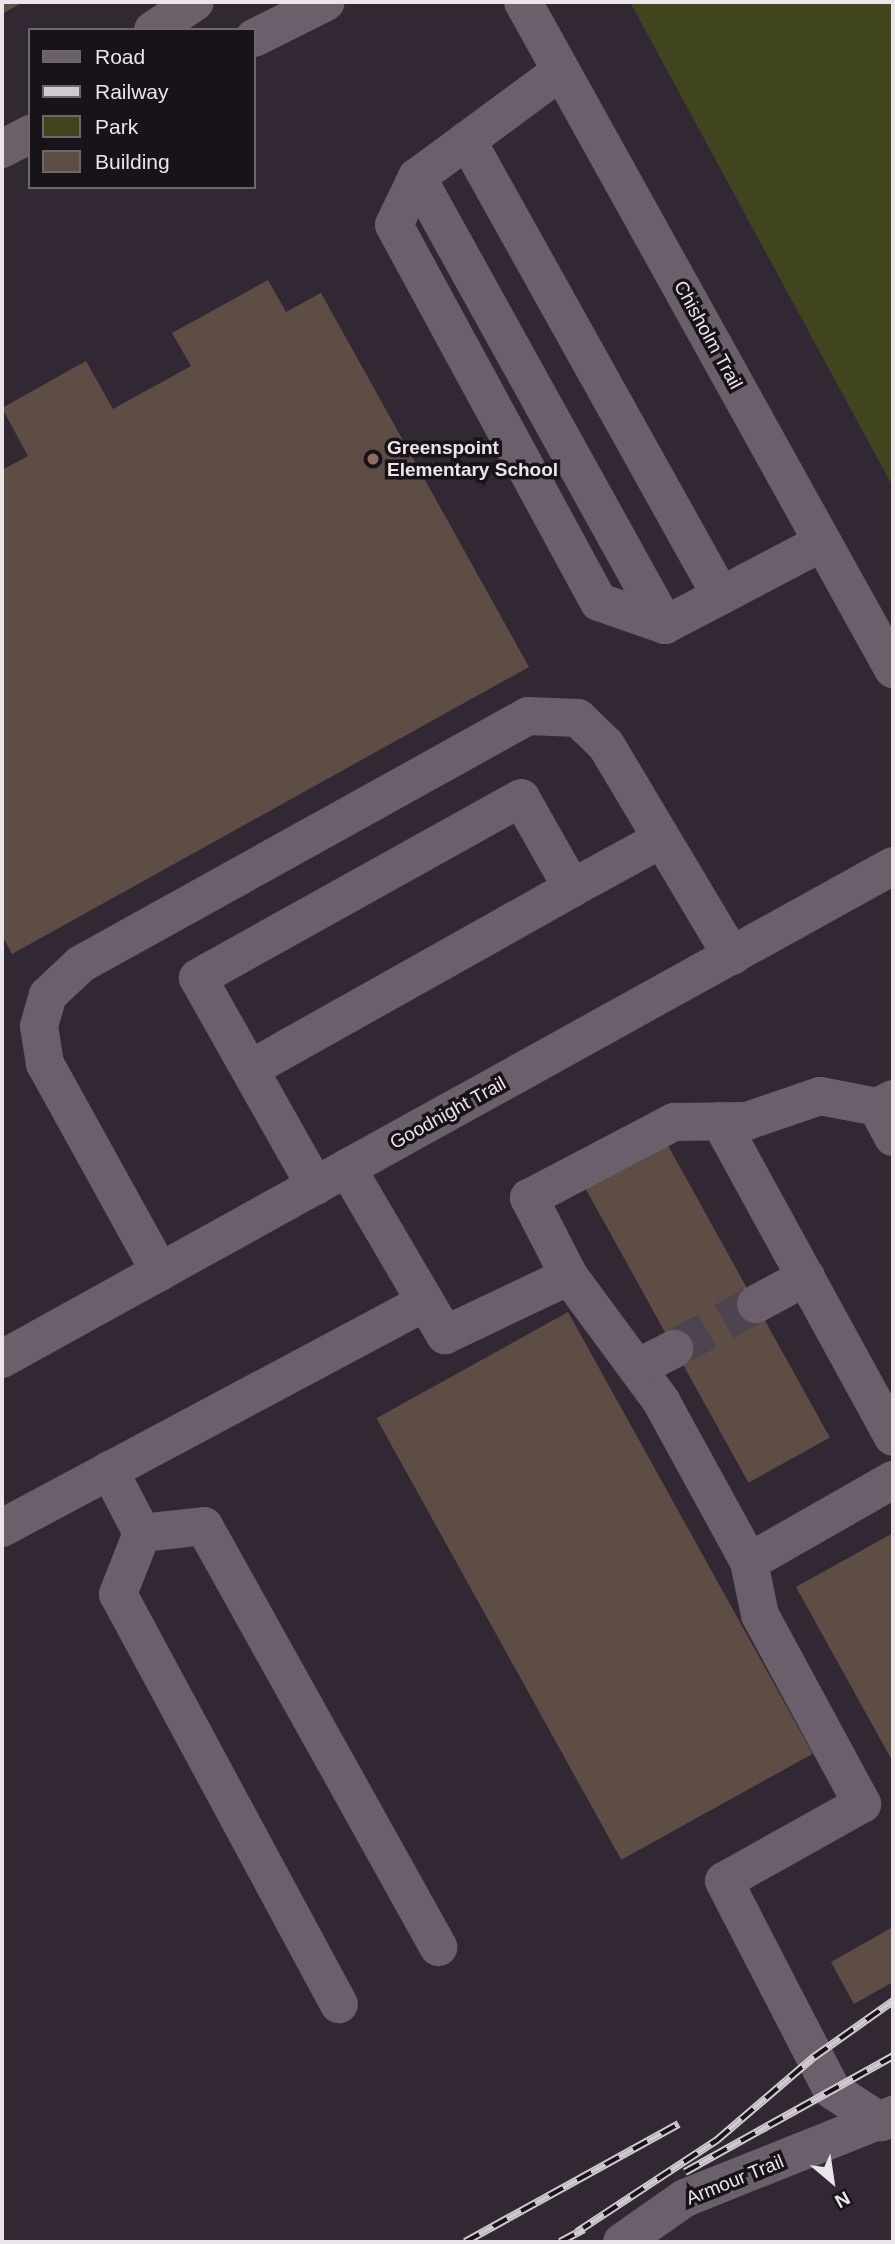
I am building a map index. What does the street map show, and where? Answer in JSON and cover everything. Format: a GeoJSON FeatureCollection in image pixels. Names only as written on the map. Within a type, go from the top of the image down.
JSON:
{"type":"FeatureCollection","features":[{"type":"Feature","properties":{"kind":"street"},"geometry":{"type":"LineString","coordinates":[[156,28],[195,2]]}},
{"type":"Feature","properties":{"kind":"street"},"geometry":{"type":"LineString","coordinates":[[256,37],[326,2]]}},
{"type":"Feature","properties":{"kind":"street","name":"Chisholm Trail"},"geometry":{"type":"LineString","coordinates":[[523,2],[893,669]]}},
{"type":"Feature","properties":{"kind":"street"},"geometry":{"type":"LineString","coordinates":[[561,71],[417,177],[394,225],[599,603],[665,625],[823,542]]}},
{"type":"Feature","properties":{"kind":"street"},"geometry":{"type":"LineString","coordinates":[[2,149],[28,135]]}},
{"type":"Feature","properties":{"kind":"street"},"geometry":{"type":"LineString","coordinates":[[467,140],[721,596]]}},
{"type":"Feature","properties":{"kind":"street"},"geometry":{"type":"LineString","coordinates":[[160,1272],[45,1064],[39,1026],[48,995],[81,964],[528,716],[578,718],[606,745],[732,956]]}},
{"type":"Feature","properties":{"kind":"street"},"geometry":{"type":"LineString","coordinates":[[569,1276],[444,1335],[425,1302],[250,1069],[198,978],[521,798],[572,888]]}},
{"type":"Feature","properties":{"kind":"street"},"geometry":{"type":"LineString","coordinates":[[250,1069],[662,839]]}},
{"type":"Feature","properties":{"kind":"street","name":"Goodnight Trail"},"geometry":{"type":"LineString","coordinates":[[2,1359],[893,866]]}},
{"type":"Feature","properties":{"kind":"street"},"geometry":{"type":"LineString","coordinates":[[887,2119],[832,2090],[724,1881],[862,1804],[760,1615],[749,1562],[661,1401],[569,1276],[530,1198],[674,1122],[747,1121],[820,1096],[888,1115]]}},
{"type":"Feature","properties":{"kind":"street"},"geometry":{"type":"LineString","coordinates":[[720,1121],[893,1437]]}},
{"type":"Feature","properties":{"kind":"street"},"geometry":{"type":"LineString","coordinates":[[756,1304],[806,1277]]}},
{"type":"Feature","properties":{"kind":"street"},"geometry":{"type":"LineString","coordinates":[[2,1528],[425,1302]]}},
{"type":"Feature","properties":{"kind":"street"},"geometry":{"type":"LineString","coordinates":[[637,1368],[674,1349]]}},
{"type":"Feature","properties":{"kind":"street"},"geometry":{"type":"LineString","coordinates":[[109,1470],[142,1533],[118,1594],[340,2004]]}},
{"type":"Feature","properties":{"kind":"street"},"geometry":{"type":"LineString","coordinates":[[749,1562],[893,1480]]}},
{"type":"Feature","properties":{"kind":"street"},"geometry":{"type":"LineString","coordinates":[[142,1533],[204,1526],[438,1947]]}},
{"type":"Feature","properties":{"kind":"street","name":"Armour Trail"},"geometry":{"type":"LineString","coordinates":[[622,2242],[685,2198],[887,2119]]}},
{"type":"Feature","properties":{"kind":"green space"},"geometry":{"type":"Polygon","coordinates":[[[630,2],[893,2],[893,487],[630,2]]]}},
{"type":"Feature","properties":{"kind":"building"},"geometry":{"type":"Polygon","coordinates":[[[2,2],[23,2],[2,14],[2,2]]]}},
{"type":"Feature","properties":{"kind":"building"},"geometry":{"type":"Polygon","coordinates":[[[268,280],[286,312],[321,293],[529,667],[12,954],[2,935],[2,470],[28,456],[2,408],[86,361],[113,409],[191,366],[172,333],[268,280]]]}},
{"type":"Feature","properties":{"kind":"building"},"geometry":{"type":"Polygon","coordinates":[[[666,1142],[830,1438],[749,1483],[585,1187],[666,1142]]]}},
{"type":"Feature","properties":{"kind":"building"},"geometry":{"type":"Polygon","coordinates":[[[568,1312],[813,1754],[621,1860],[376,1418],[568,1312]]]}},
{"type":"Feature","properties":{"kind":"building"},"geometry":{"type":"Polygon","coordinates":[[[893,1533],[893,1762],[796,1587],[893,1533]]]}},
{"type":"Feature","properties":{"kind":"building"},"geometry":{"type":"Polygon","coordinates":[[[893,1927],[893,1982],[854,2004],[831,1962],[893,1927]]]}},
{"type":"Feature","properties":{"kind":"tunnel"},"geometry":{"type":"LineString","coordinates":[[674,1349],[756,1304]]}},
{"type":"Feature","properties":{"kind":"railway"},"geometry":{"type":"LineString","coordinates":[[577,2232],[717,2140],[814,2057],[893,2001]]}},
{"type":"Feature","properties":{"kind":"railway"},"geometry":{"type":"LineString","coordinates":[[685,2172],[893,2056]]}},
{"type":"Feature","properties":{"kind":"railway"},"geometry":{"type":"LineString","coordinates":[[465,2242],[679,2124]]}},
{"type":"Feature","properties":{"kind":"railway"},"geometry":{"type":"LineString","coordinates":[[560,2242],[584,2229]]}},
{"type":"Feature","properties":{"kind":"place","name":"Greenspoint Elementary School"},"geometry":{"type":"Point","coordinates":[373,459]}}]}
